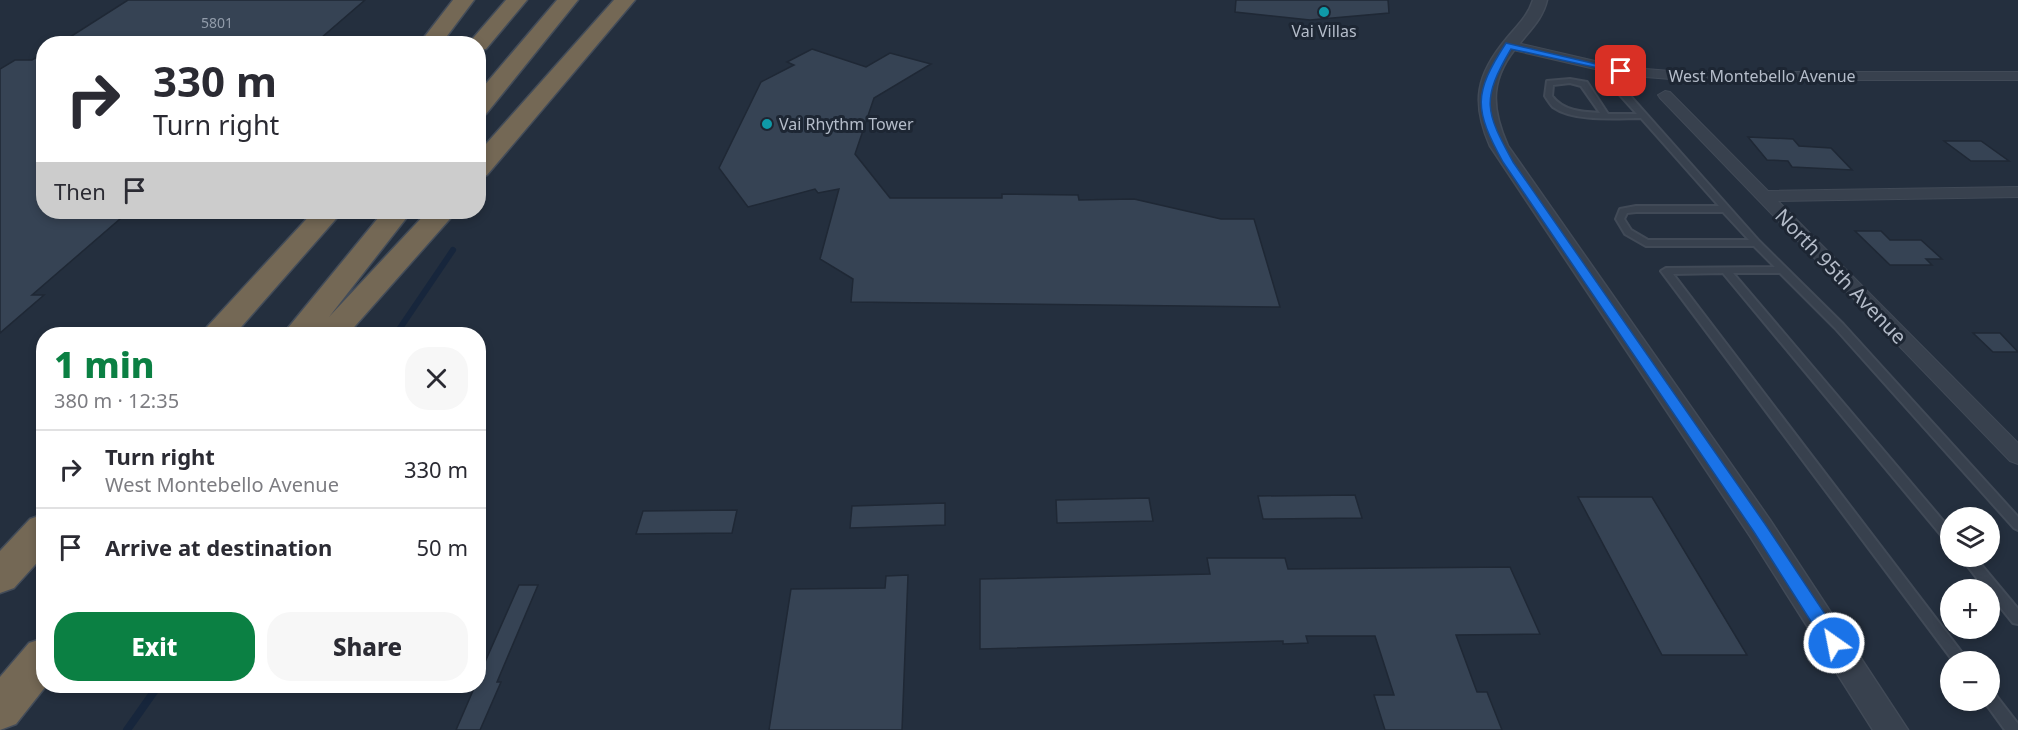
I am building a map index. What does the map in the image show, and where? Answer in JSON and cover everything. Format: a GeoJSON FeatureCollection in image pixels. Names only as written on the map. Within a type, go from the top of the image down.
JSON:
{"type":"FeatureCollection","features":[{"type":"Feature","properties":{"kind":"highway"},"geometry":{"type":"LineString","coordinates":[[435,36],[464,0]]}},
{"type":"Feature","properties":{"kind":"highway"},"geometry":{"type":"LineString","coordinates":[[485,36],[517,0]]}},
{"type":"Feature","properties":{"kind":"highway"},"geometry":{"type":"LineString","coordinates":[[486,100],[568,0]]}},
{"type":"Feature","properties":{"kind":"highway"},"geometry":{"type":"LineString","coordinates":[[486,160],[625,0]]}},
{"type":"Feature","properties":{"kind":"highway"},"geometry":{"type":"LineString","coordinates":[[201,327],[245,280],[293,219]]}},
{"type":"Feature","properties":{"kind":"highway"},"geometry":{"type":"LineString","coordinates":[[224,327],[322,219]]}},
{"type":"Feature","properties":{"kind":"highway"},"geometry":{"type":"LineString","coordinates":[[305,327],[391,219]]}},
{"type":"Feature","properties":{"kind":"highway"},"geometry":{"type":"LineString","coordinates":[[337,327],[436,219]]}},
{"type":"Feature","properties":{"kind":"highway"},"geometry":{"type":"LineString","coordinates":[[5,572],[36,533]]}},
{"type":"Feature","properties":{"kind":"highway"},"geometry":{"type":"LineString","coordinates":[[5,572],[36,538]]}},
{"type":"Feature","properties":{"kind":"highway"},"geometry":{"type":"LineString","coordinates":[[0,710],[36,666]]}},
{"type":"Feature","properties":{"kind":"street"},"geometry":{"type":"LineString","coordinates":[[1540,0],[1537,13],[1509,45],[1490,76],[1486,90],[1486,117],[1498,146],[1760,528],[1891,730]]}},
{"type":"Feature","properties":{"kind":"street","name":"West Montebello Avenue"},"geometry":{"type":"LineString","coordinates":[[1509,45],[1604,68],[1644,74],[1710,78],[2018,76]]}},
{"type":"Feature","properties":{"kind":"street","name":"North 95th Avenue"},"geometry":{"type":"LineString","coordinates":[[1665,95],[2018,456]]}},
{"type":"Feature","properties":{"kind":"street"},"geometry":{"type":"LineString","coordinates":[[1764,196],[2018,192]]}},
{"type":"Feature","properties":{"kind":"lane"},"geometry":{"type":"LineString","coordinates":[[1604,68],[1643,116],[1756,243],[1839,326],[2018,525]]}},
{"type":"Feature","properties":{"kind":"lane"},"geometry":{"type":"LineString","coordinates":[[1605,115],[1584,84],[1569,81],[1550,83],[1548,88],[1553,105],[1560,111],[1605,115],[1643,116]]}},
{"type":"Feature","properties":{"kind":"lane"},"geometry":{"type":"LineString","coordinates":[[1726,209],[1636,209],[1623,211],[1620,219],[1628,232],[1646,243],[1756,243]]}},
{"type":"Feature","properties":{"kind":"lane"},"geometry":{"type":"LineString","coordinates":[[1725,270],[1940,526]]}},
{"type":"Feature","properties":{"kind":"lane"},"geometry":{"type":"LineString","coordinates":[[1782,270],[1666,271],[1954,651]]}},
{"type":"Feature","properties":{"kind":"lane"},"geometry":{"type":"LineString","coordinates":[[1975,567],[2018,619]]}},
{"type":"Feature","properties":{"kind":"lane"},"geometry":{"type":"LineString","coordinates":[[2000,711],[2014,730]]}},
{"type":"Feature","properties":{"kind":"building"},"geometry":{"type":"Polygon","coordinates":[[[128,0],[365,0],[323,36],[72,36],[128,0]]]}},
{"type":"Feature","properties":{"kind":"building","name":"Vai Villas"},"geometry":{"type":"Polygon","coordinates":[[[1236,0],[1388,0],[1389,13],[1310,20],[1235,12],[1236,0]]]}},
{"type":"Feature","properties":{"kind":"building"},"geometry":{"type":"Polygon","coordinates":[[[812,49],[866,67],[890,53],[931,64],[874,98],[855,154],[890,198],[1002,198],[1002,194],[1078,195],[1079,200],[1134,199],[1221,219],[1254,219],[1280,307],[851,302],[853,279],[820,259],[839,189],[818,193],[815,189],[748,207],[719,168],[761,82],[794,65],[787,62],[812,49]]]}},
{"type":"Feature","properties":{"kind":"building"},"geometry":{"type":"Polygon","coordinates":[[[36,58],[36,219],[120,219],[32,295],[44,295],[0,333],[0,69],[15,60],[32,60],[36,58]]]}},
{"type":"Feature","properties":{"kind":"building"},"geometry":{"type":"Polygon","coordinates":[[[1748,137],[1793,139],[1799,146],[1831,148],[1852,170],[1792,167],[1788,161],[1767,160],[1748,137]]]}},
{"type":"Feature","properties":{"kind":"building"},"geometry":{"type":"Polygon","coordinates":[[[1944,141],[1981,141],[2009,161],[1971,161],[1944,141]]]}},
{"type":"Feature","properties":{"kind":"building"},"geometry":{"type":"Polygon","coordinates":[[[1855,231],[1881,231],[1890,240],[1921,240],[1942,259],[1926,259],[1932,265],[1890,265],[1855,231]]]}},
{"type":"Feature","properties":{"kind":"building"},"geometry":{"type":"Polygon","coordinates":[[[1973,333],[2000,333],[2018,352],[1993,352],[1973,333]]]}},
{"type":"Feature","properties":{"kind":"building"},"geometry":{"type":"Polygon","coordinates":[[[1355,495],[1362,518],[1263,519],[1258,496],[1355,495]]]}},
{"type":"Feature","properties":{"kind":"building"},"geometry":{"type":"Polygon","coordinates":[[[1578,497],[1652,497],[1747,655],[1662,655],[1578,497]]]}},
{"type":"Feature","properties":{"kind":"building"},"geometry":{"type":"Polygon","coordinates":[[[1149,498],[1153,521],[1057,523],[1056,500],[1149,498]]]}},
{"type":"Feature","properties":{"kind":"building"},"geometry":{"type":"Polygon","coordinates":[[[945,503],[945,525],[850,528],[852,506],[945,503]]]}},
{"type":"Feature","properties":{"kind":"building"},"geometry":{"type":"Polygon","coordinates":[[[737,510],[732,533],[636,534],[643,511],[737,510]]]}},
{"type":"Feature","properties":{"kind":"building"},"geometry":{"type":"Polygon","coordinates":[[[1207,558],[1285,558],[1288,569],[1510,567],[1540,634],[1456,635],[1477,692],[1487,692],[1502,730],[1385,730],[1374,695],[1394,695],[1375,636],[1306,636],[1308,643],[1283,644],[1283,641],[980,649],[980,579],[1210,574],[1207,558]]]}},
{"type":"Feature","properties":{"kind":"building"},"geometry":{"type":"Polygon","coordinates":[[[908,575],[902,730],[769,730],[791,589],[885,588],[886,576],[908,575]]]}},
{"type":"Feature","properties":{"kind":"building"},"geometry":{"type":"Polygon","coordinates":[[[519,585],[538,585],[497,682],[501,682],[480,730],[456,730],[472,693],[486,693],[486,660],[519,585]]]}},
{"type":"Feature","properties":{"kind":"waterway"},"geometry":{"type":"LineString","coordinates":[[401,327],[453,250]]}},
{"type":"Feature","properties":{"kind":"waterway"},"geometry":{"type":"LineString","coordinates":[[127,730],[153,693]]}},
{"type":"Feature","properties":{"kind":"place","name":"Vai Villas"},"geometry":{"type":"Point","coordinates":[1324,12]}},
{"type":"Feature","properties":{"kind":"place","name":"Vai Rhythm Tower"},"geometry":{"type":"Point","coordinates":[767,124]}},
{"type":"Feature","properties":{"kind":"route"},"geometry":{"type":"LineString","coordinates":[[1621,71],[1509,45],[1490,76],[1486,90],[1486,117],[1498,146],[1508,162],[1760,528],[1834,643]]}}]}
